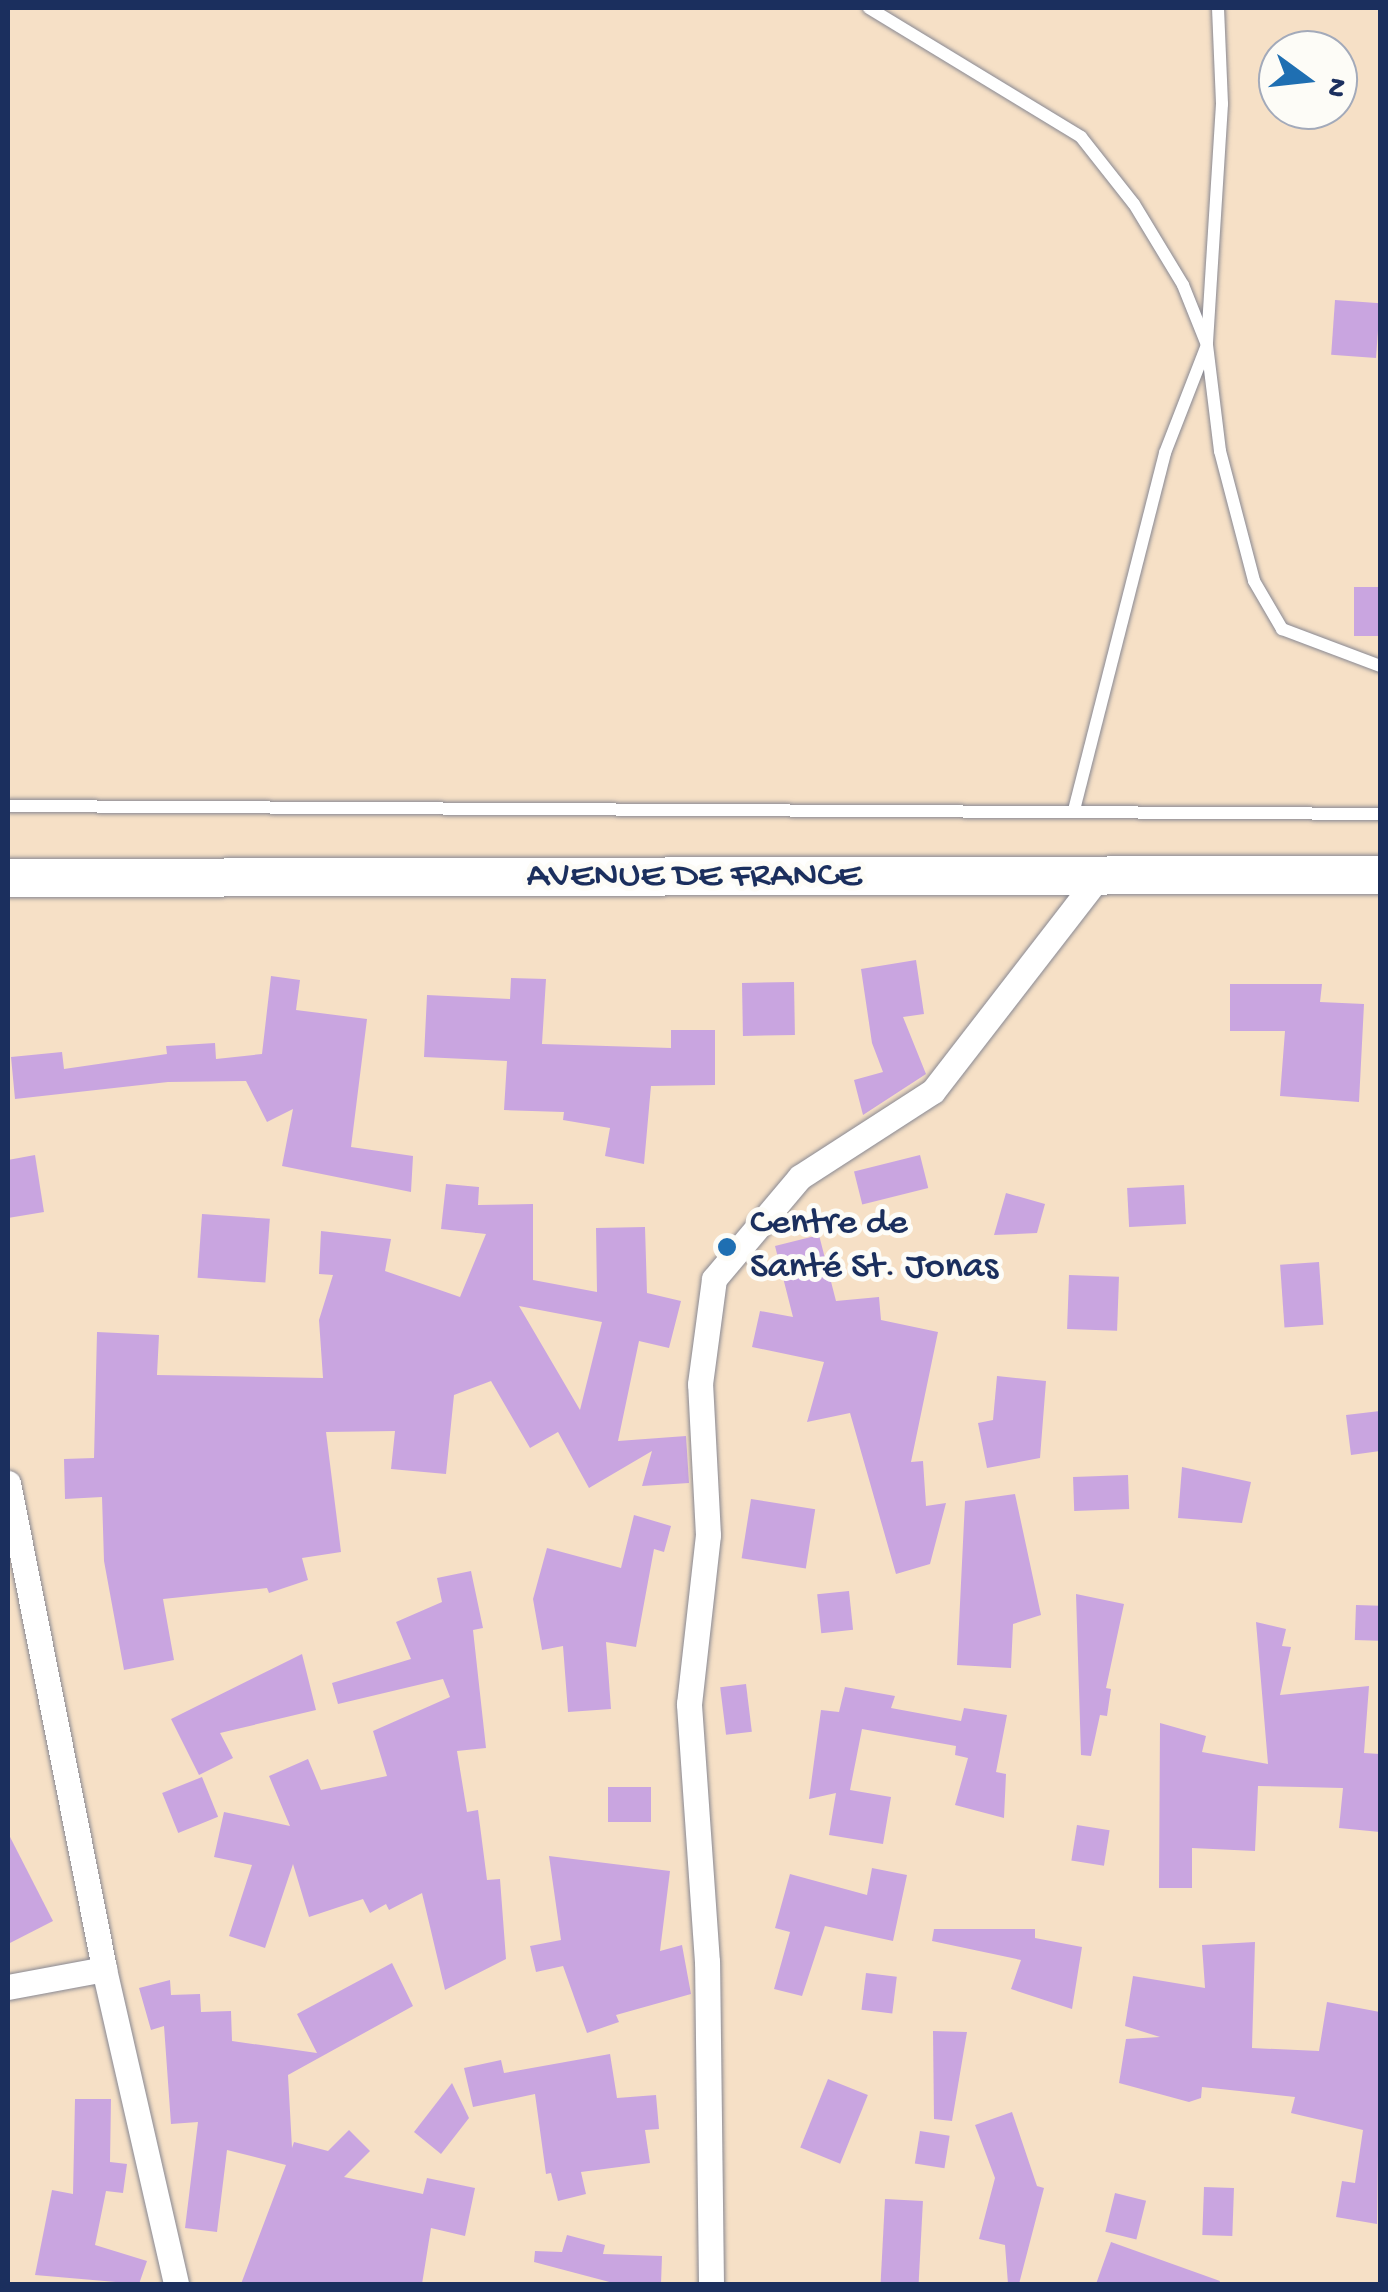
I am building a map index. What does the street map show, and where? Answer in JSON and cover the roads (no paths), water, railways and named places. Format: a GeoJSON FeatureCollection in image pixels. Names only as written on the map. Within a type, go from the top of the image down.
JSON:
{"type":"FeatureCollection","features":[{"type":"Feature","properties":{"kind":"main road","name":"AVENUE DE FRANCE"},"geometry":{"type":"LineString","coordinates":[[8,878],[1380,875]]}},
{"type":"Feature","properties":{"kind":"street"},"geometry":{"type":"LineString","coordinates":[[711,2284],[707,1962],[689,1704],[708,1535],[700,1384],[714,1278],[800,1177],[932,1091],[1101,874]]}},
{"type":"Feature","properties":{"kind":"street"},"geometry":{"type":"LineString","coordinates":[[8,1483],[104,1969],[176,2284]]}},
{"type":"Feature","properties":{"kind":"street"},"geometry":{"type":"LineString","coordinates":[[8,1987],[104,1969]]}},
{"type":"Feature","properties":{"kind":"lane"},"geometry":{"type":"LineString","coordinates":[[869,8],[1080,137],[1144,220],[1182,284],[1207,346],[1165,452],[1074,811]]}},
{"type":"Feature","properties":{"kind":"lane"},"geometry":{"type":"LineString","coordinates":[[1218,8],[1222,104],[1207,346],[1220,451],[1254,581],[1282,629],[1380,666]]}},
{"type":"Feature","properties":{"kind":"lane"},"geometry":{"type":"LineString","coordinates":[[8,806],[1380,814]]}},
{"type":"Feature","properties":{"kind":"place","name":"Centre de Santé St. Jonas"},"geometry":{"type":"Point","coordinates":[727,1247]}}]}
